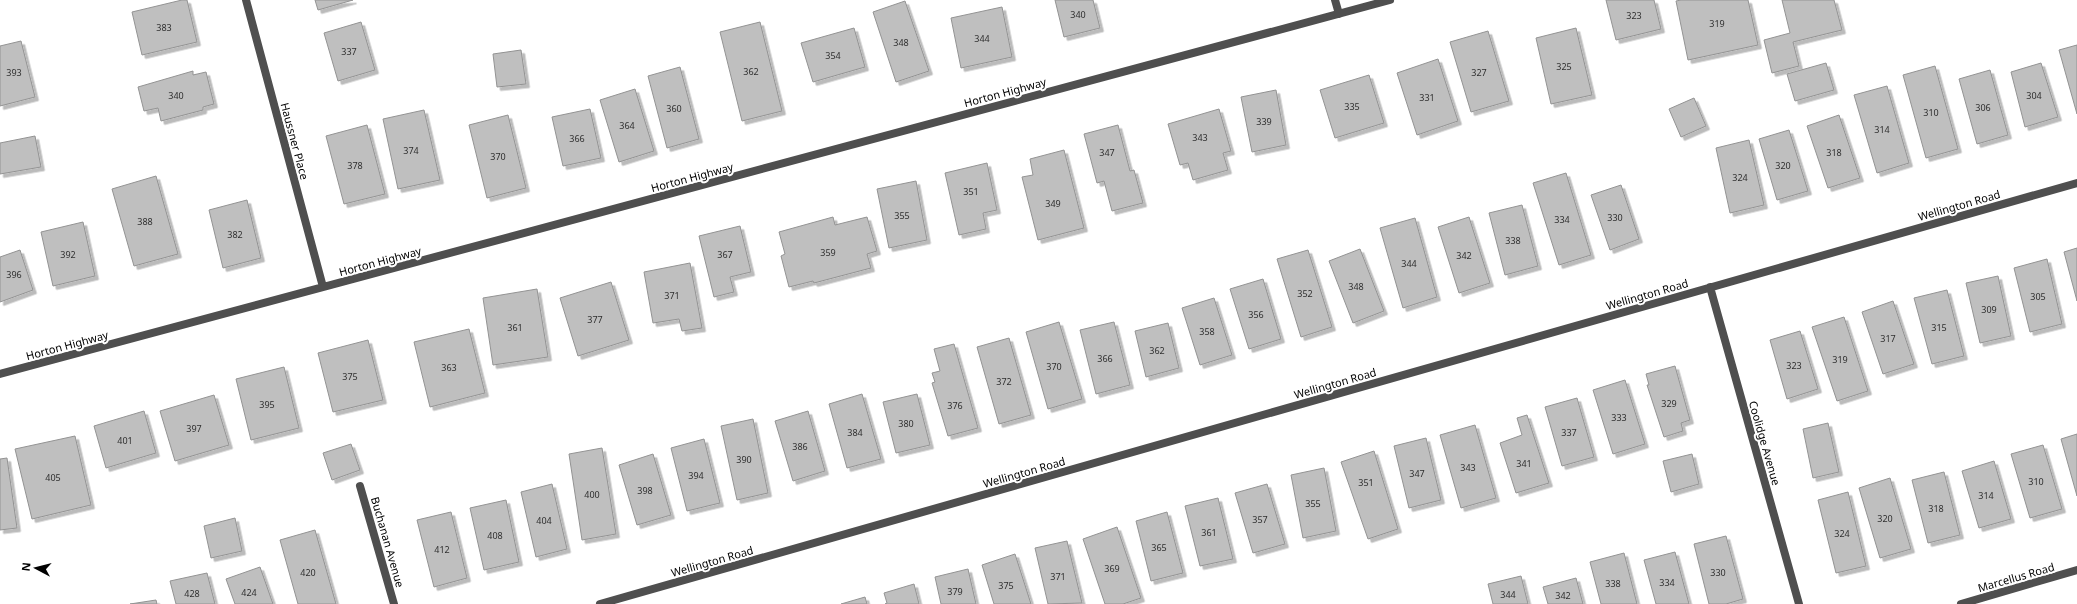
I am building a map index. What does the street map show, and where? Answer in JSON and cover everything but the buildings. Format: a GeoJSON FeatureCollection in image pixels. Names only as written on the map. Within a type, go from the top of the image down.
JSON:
{"type":"FeatureCollection","features":[{"type":"Feature","properties":{"kind":"street","name":"Haussner Place"},"geometry":{"type":"LineString","coordinates":[[246,0],[323,287]]}},
{"type":"Feature","properties":{"kind":"street"},"geometry":{"type":"LineString","coordinates":[[1335,0],[1339,14]]}},
{"type":"Feature","properties":{"kind":"street","name":"Horton Highway"},"geometry":{"type":"LineString","coordinates":[[0,374],[1390,0]]}},
{"type":"Feature","properties":{"kind":"street","name":"Wellington Road"},"geometry":{"type":"LineString","coordinates":[[600,604],[2077,183]]}},
{"type":"Feature","properties":{"kind":"street","name":"Coolidge Avenue"},"geometry":{"type":"LineString","coordinates":[[1710,287],[1799,604]]}},
{"type":"Feature","properties":{"kind":"street","name":"Buchanan Avenue"},"geometry":{"type":"LineString","coordinates":[[360,486],[394,604]]}},
{"type":"Feature","properties":{"kind":"street","name":"Marcellus Road"},"geometry":{"type":"LineString","coordinates":[[1961,604],[2077,570]]}}]}
